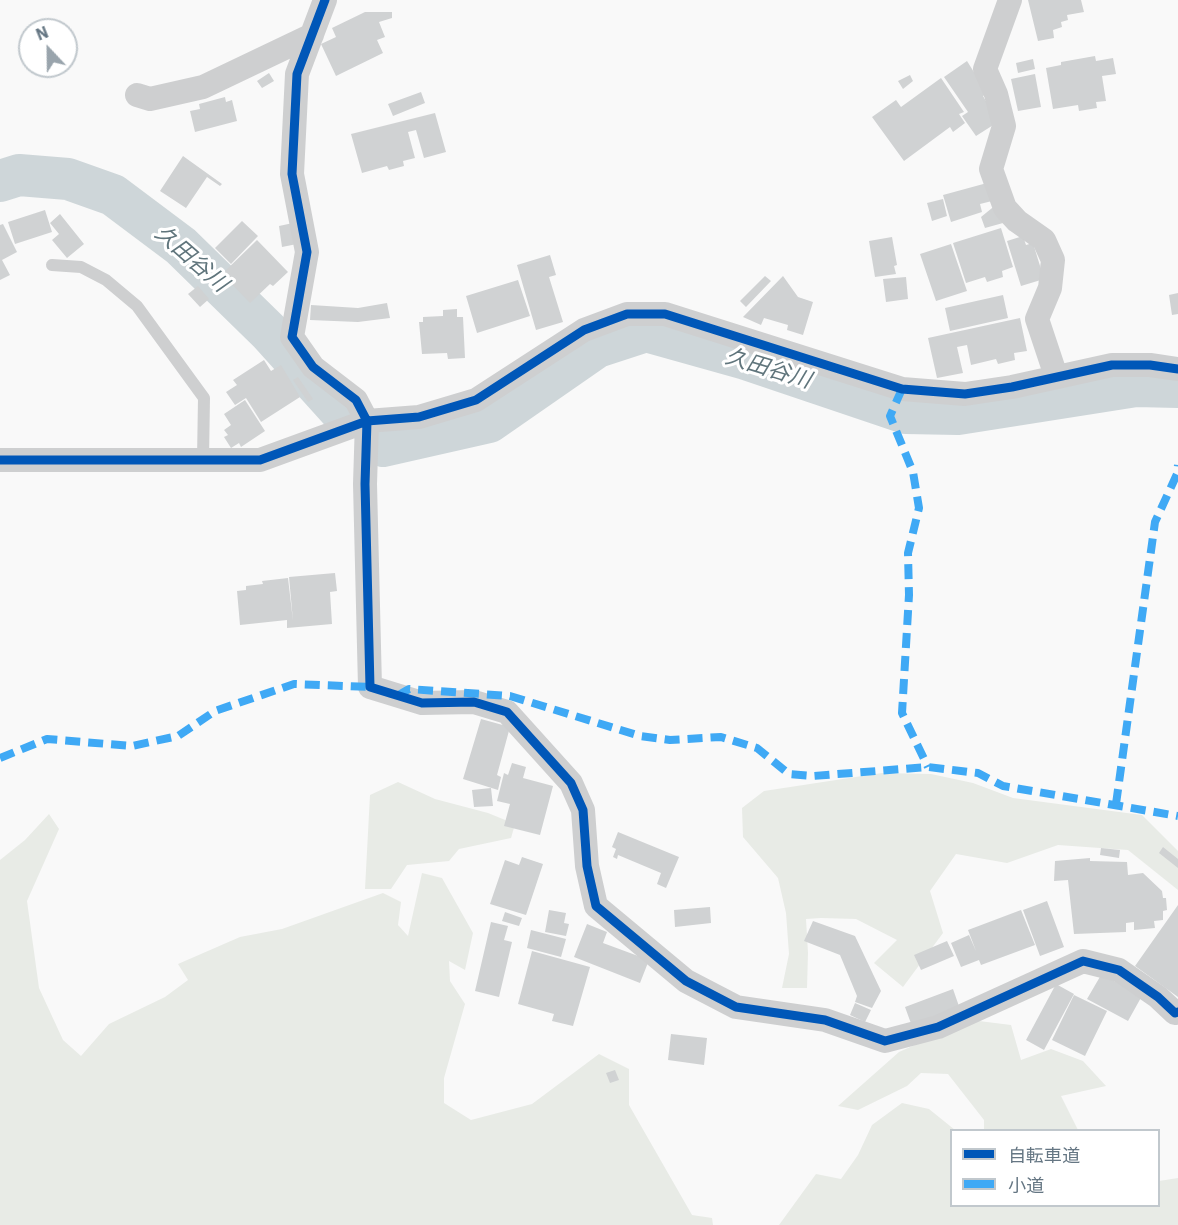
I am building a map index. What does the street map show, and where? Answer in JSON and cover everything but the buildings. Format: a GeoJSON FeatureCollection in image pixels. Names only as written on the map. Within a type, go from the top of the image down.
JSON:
{"type":"FeatureCollection","features":[{"type":"Feature","properties":{"kind":"street"},"geometry":{"type":"LineString","coordinates":[[325,0],[297,74],[292,174],[307,252],[292,337],[313,367],[356,400],[367,421],[365,484],[370,687],[422,703],[474,702],[507,712],[572,783],[584,810],[587,866],[596,906],[686,981],[736,1007],[825,1020],[885,1041],[938,1027],[1083,961],[1119,970],[1158,997],[1175,1013],[1178,1012]]}},
{"type":"Feature","properties":{"kind":"street"},"geometry":{"type":"LineString","coordinates":[[1010,0],[985,69],[996,94],[1004,126],[991,169],[1005,208],[1044,240],[1053,260],[1050,288],[1037,319],[1056,376]]}},
{"type":"Feature","properties":{"kind":"street"},"geometry":{"type":"LineString","coordinates":[[136,94],[150,99],[203,87],[312,35]]}},
{"type":"Feature","properties":{"kind":"street"},"geometry":{"type":"LineString","coordinates":[[0,460],[260,460],[367,421],[419,417],[476,400],[584,330],[627,314],[665,314],[902,389],[965,394],[1012,387],[1112,365],[1150,365],[1178,369]]}},
{"type":"Feature","properties":{"kind":"lane"},"geometry":{"type":"LineString","coordinates":[[52,265],[81,267],[106,280],[137,306],[204,398],[203,459]]}},
{"type":"Feature","properties":{"kind":"shaded area"},"geometry":{"type":"Polygon","coordinates":[[[882,773],[931,774],[973,783],[1013,798],[1142,815],[1178,851],[1178,890],[1128,850],[1058,845],[1007,863],[956,854],[930,891],[943,933],[903,987],[874,963],[897,940],[856,919],[821,918],[806,919],[807,988],[782,988],[789,954],[786,913],[778,878],[743,837],[742,808],[764,791],[882,773]]]}},
{"type":"Feature","properties":{"kind":"shaded area"},"geometry":{"type":"Polygon","coordinates":[[[398,782],[435,799],[488,813],[515,824],[511,838],[459,849],[449,861],[407,865],[391,889],[365,889],[370,795],[398,782]]]}},
{"type":"Feature","properties":{"kind":"shaded area"},"geometry":{"type":"Polygon","coordinates":[[[49,814],[59,829],[27,901],[39,988],[63,1040],[81,1056],[109,1024],[165,997],[188,980],[178,964],[240,937],[282,929],[383,893],[401,902],[398,925],[408,936],[422,873],[442,878],[473,933],[465,970],[449,961],[450,981],[465,1004],[444,1078],[444,1103],[471,1120],[532,1104],[599,1054],[629,1069],[629,1105],[692,1215],[712,1218],[713,1225],[0,1225],[0,860],[25,840],[49,814]]]}},
{"type":"Feature","properties":{"kind":"shaded area"},"geometry":{"type":"Polygon","coordinates":[[[971,1020],[1011,1025],[1021,1060],[1051,1049],[1083,1061],[1106,1086],[1061,1096],[1078,1129],[984,1129],[984,1120],[948,1074],[921,1073],[907,1086],[858,1110],[838,1106],[899,1052],[971,1020]]]}},
{"type":"Feature","properties":{"kind":"shaded area"},"geometry":{"type":"Polygon","coordinates":[[[902,1103],[929,1109],[954,1129],[950,1129],[950,1207],[1160,1207],[1160,1181],[1178,1178],[1178,1225],[779,1225],[816,1174],[841,1179],[858,1155],[872,1125],[902,1103]]]}},
{"type":"Feature","properties":{"kind":"waterway","name":"久田谷川"},"geometry":{"type":"LineString","coordinates":[[0,181],[19,175],[68,179],[113,195],[181,246],[269,332],[343,414]]}},
{"type":"Feature","properties":{"kind":"waterway","name":"久田谷川"},"geometry":{"type":"LineString","coordinates":[[383,446],[489,422],[597,347],[646,331],[746,359],[906,413],[958,414],[1136,386],[1178,387]]}},
{"type":"Feature","properties":{"kind":"marked path"},"geometry":{"type":"LineString","coordinates":[[902,389],[890,416],[913,472],[919,508],[908,553],[909,595],[902,713],[928,767]]}},
{"type":"Feature","properties":{"kind":"marked path"},"geometry":{"type":"LineString","coordinates":[[1116,804],[1155,522],[1177,474],[1178,465]]}},
{"type":"Feature","properties":{"kind":"marked path"},"geometry":{"type":"LineString","coordinates":[[0,758],[47,739],[132,746],[178,736],[215,711],[294,684],[370,687]]}},
{"type":"Feature","properties":{"kind":"marked path"},"geometry":{"type":"LineString","coordinates":[[397,696],[409,689],[510,696],[640,736],[670,740],[721,737],[757,748],[789,774],[813,776],[928,767],[978,773],[1003,786],[1178,816]]}},
{"type":"Feature","properties":{"kind":"cycle path"},"geometry":{"type":"LineString","coordinates":[[325,0],[297,74],[292,174],[307,252],[292,337],[313,367],[356,400],[367,421],[365,484],[370,687],[422,703],[474,702],[507,712],[571,783],[583,810],[587,866],[596,906],[686,981],[736,1007],[825,1020],[885,1041],[938,1027],[1083,961],[1119,970],[1158,997],[1175,1013],[1178,1012]]}},
{"type":"Feature","properties":{"kind":"cycle path"},"geometry":{"type":"LineString","coordinates":[[0,460],[260,460],[367,421],[419,417],[476,400],[584,330],[627,314],[665,314],[902,389],[965,394],[1012,387],[1112,365],[1150,365],[1178,369]]}}]}
